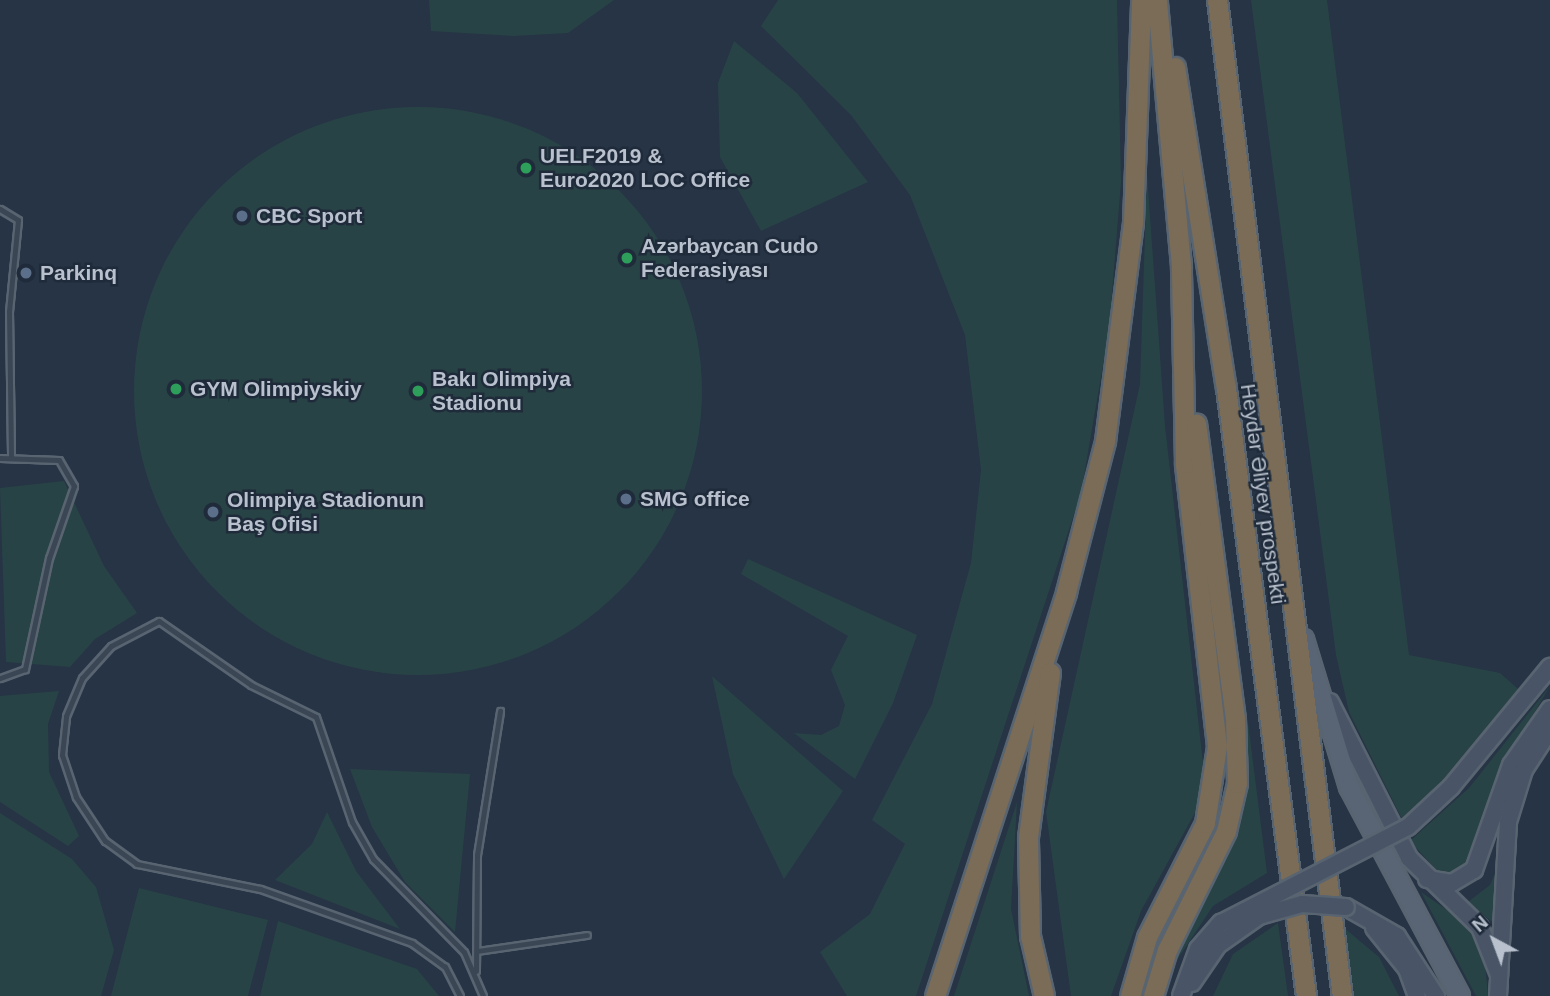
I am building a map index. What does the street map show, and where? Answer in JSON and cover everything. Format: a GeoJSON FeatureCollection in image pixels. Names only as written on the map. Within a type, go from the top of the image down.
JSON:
{"type":"FeatureCollection","features":[{"type":"Feature","properties":{"kind":"highway"},"geometry":{"type":"LineString","coordinates":[[935,996],[1066,592],[1105,441],[1125,311],[1141,0]]}},
{"type":"Feature","properties":{"kind":"highway"},"geometry":{"type":"LineString","coordinates":[[1153,996],[1167,950],[1226,831],[1237,754],[1181,266],[1157,0]]}},
{"type":"Feature","properties":{"kind":"highway","name":"Heydər Əliyev prospekti"},"geometry":{"type":"LineString","coordinates":[[1164,0],[1227,401],[1306,996]]}},
{"type":"Feature","properties":{"kind":"highway","name":"Heydər Əliyev prospekti"},"geometry":{"type":"LineString","coordinates":[[1217,0],[1342,996]]}},
{"type":"Feature","properties":{"kind":"highway"},"geometry":{"type":"LineString","coordinates":[[1130,996],[1147,937],[1205,823],[1216,771],[1185,463],[1181,266]]}},
{"type":"Feature","properties":{"kind":"highway"},"geometry":{"type":"LineString","coordinates":[[1044,996],[1030,936],[1028,837],[1066,592]]}},
{"type":"Feature","properties":{"kind":"main road"},"geometry":{"type":"LineString","coordinates":[[1289,576],[1344,735],[1424,877],[1480,927],[1499,975]]}},
{"type":"Feature","properties":{"kind":"main road"},"geometry":{"type":"LineString","coordinates":[[1289,576],[1349,787],[1460,996]]}},
{"type":"Feature","properties":{"kind":"main road"},"geometry":{"type":"LineString","coordinates":[[1181,996],[1194,956],[1221,923],[1408,827],[1451,787],[1550,667]]}},
{"type":"Feature","properties":{"kind":"main road"},"geometry":{"type":"LineString","coordinates":[[1424,877],[1452,883],[1474,870],[1511,765],[1550,709]]}},
{"type":"Feature","properties":{"kind":"main road"},"geometry":{"type":"LineString","coordinates":[[1498,996],[1512,805],[1550,730]]}},
{"type":"Feature","properties":{"kind":"main road"},"geometry":{"type":"LineString","coordinates":[[1188,996],[1218,944],[1259,916],[1302,904],[1346,907],[1397,936],[1436,996]]}},
{"type":"Feature","properties":{"kind":"main road"},"geometry":{"type":"LineString","coordinates":[[1346,907],[1392,948],[1417,996]]}},
{"type":"Feature","properties":{"kind":"lane"},"geometry":{"type":"LineString","coordinates":[[0,209],[18,220],[9,311],[12,456]]}},
{"type":"Feature","properties":{"kind":"lane"},"geometry":{"type":"LineString","coordinates":[[0,458],[12,456],[59,460],[74,486],[49,558],[25,668],[0,678]]}},
{"type":"Feature","properties":{"kind":"lane"},"geometry":{"type":"LineString","coordinates":[[460,996],[445,967],[412,943],[260,888],[163,873],[105,841],[76,797],[62,755],[66,716],[82,678],[111,646],[159,621],[251,685],[316,717],[352,822],[373,859],[476,971]]}},
{"type":"Feature","properties":{"kind":"lane"},"geometry":{"type":"LineString","coordinates":[[483,996],[476,971],[477,855],[500,711]]}},
{"type":"Feature","properties":{"kind":"lane"},"geometry":{"type":"LineString","coordinates":[[477,951],[587,935]]}},
{"type":"Feature","properties":{"kind":"green space"},"geometry":{"type":"Polygon","coordinates":[[[429,0],[614,0],[568,33],[513,36],[431,31],[429,0]]]}},
{"type":"Feature","properties":{"kind":"green space"},"geometry":{"type":"Polygon","coordinates":[[[778,0],[1117,0],[1121,182],[1109,330],[1081,493],[916,996],[847,996],[820,952],[870,914],[905,844],[872,820],[932,704],[971,563],[981,470],[965,335],[910,195],[851,115],[761,26],[778,0]]]}},
{"type":"Feature","properties":{"kind":"green space"},"geometry":{"type":"Polygon","coordinates":[[[1251,0],[1327,0],[1409,655],[1500,673],[1518,689],[1436,790],[1402,819],[1349,712],[1336,655],[1251,0]]]}},
{"type":"Feature","properties":{"kind":"green space"},"geometry":{"type":"Polygon","coordinates":[[[734,41],[797,93],[868,182],[761,231],[720,157],[718,83],[734,41]]]}},
{"type":"Feature","properties":{"kind":"green space","name":"Bakı Olimpiya Stadionu"},"geometry":{"type":"Polygon","coordinates":[[[418,107],[473,112],[527,129],[576,155],[619,190],[654,233],[680,282],[697,336],[702,391],[697,446],[680,500],[654,549],[619,592],[576,627],[527,653],[473,670],[418,675],[363,670],[309,653],[260,627],[217,592],[182,549],[156,500],[139,446],[134,391],[139,336],[156,282],[182,233],[217,190],[260,155],[309,129],[363,112],[418,107]]]}},
{"type":"Feature","properties":{"kind":"green space"},"geometry":{"type":"Polygon","coordinates":[[[1147,174],[1165,426],[1203,763],[1197,809],[1141,911],[1111,996],[1071,996],[1046,812],[1140,384],[1147,174]]]}},
{"type":"Feature","properties":{"kind":"green space"},"geometry":{"type":"Polygon","coordinates":[[[64,481],[104,566],[137,613],[95,639],[70,667],[6,662],[0,488],[64,481]]]}},
{"type":"Feature","properties":{"kind":"green space"},"geometry":{"type":"Polygon","coordinates":[[[748,559],[917,635],[893,703],[855,779],[794,733],[821,735],[839,726],[845,705],[831,670],[848,636],[741,574],[748,559]]]}},
{"type":"Feature","properties":{"kind":"green space"},"geometry":{"type":"Polygon","coordinates":[[[712,676],[843,791],[784,879],[733,774],[712,676]]]}},
{"type":"Feature","properties":{"kind":"green space"},"geometry":{"type":"Polygon","coordinates":[[[1550,686],[1500,771],[1467,870],[1443,877],[1410,841],[1469,788],[1550,686]]]}},
{"type":"Feature","properties":{"kind":"green space"},"geometry":{"type":"Polygon","coordinates":[[[59,691],[48,724],[49,772],[79,836],[68,846],[0,802],[0,696],[59,691]]]}},
{"type":"Feature","properties":{"kind":"green space"},"geometry":{"type":"Polygon","coordinates":[[[1245,699],[1267,873],[1213,906],[1171,969],[1246,797],[1245,699]]]}},
{"type":"Feature","properties":{"kind":"green space"},"geometry":{"type":"Polygon","coordinates":[[[350,769],[470,774],[455,932],[405,882],[372,827],[350,769]]]}},
{"type":"Feature","properties":{"kind":"green space"},"geometry":{"type":"Polygon","coordinates":[[[1017,802],[1011,909],[1029,996],[954,996],[1017,802]]]}},
{"type":"Feature","properties":{"kind":"green space"},"geometry":{"type":"Polygon","coordinates":[[[327,812],[356,871],[400,929],[275,880],[312,844],[327,812]]]}},
{"type":"Feature","properties":{"kind":"green space"},"geometry":{"type":"Polygon","coordinates":[[[0,813],[72,859],[96,887],[114,950],[101,996],[0,996],[0,813]]]}},
{"type":"Feature","properties":{"kind":"green space"},"geometry":{"type":"Polygon","coordinates":[[[1496,871],[1491,921],[1468,902],[1490,885],[1496,871]]]}},
{"type":"Feature","properties":{"kind":"green space"},"geometry":{"type":"Polygon","coordinates":[[[139,888],[268,920],[248,996],[111,996],[139,888]]]}},
{"type":"Feature","properties":{"kind":"green space"},"geometry":{"type":"Polygon","coordinates":[[[1421,892],[1473,928],[1484,952],[1488,996],[1476,996],[1421,892]]]}},
{"type":"Feature","properties":{"kind":"green space"},"geometry":{"type":"Polygon","coordinates":[[[278,921],[417,969],[439,996],[260,996],[278,921]]]}},
{"type":"Feature","properties":{"kind":"green space"},"geometry":{"type":"Polygon","coordinates":[[[1278,923],[1288,996],[1213,996],[1233,954],[1278,923]]]}},
{"type":"Feature","properties":{"kind":"green space"},"geometry":{"type":"Polygon","coordinates":[[[1343,927],[1379,957],[1399,996],[1354,996],[1343,927]]]}},
{"type":"Feature","properties":{"kind":"place","name":"UELF2019 & Euro2020 LOC Office"},"geometry":{"type":"Point","coordinates":[526,168]}},
{"type":"Feature","properties":{"kind":"place","name":"CBC Sport"},"geometry":{"type":"Point","coordinates":[242,216]}},
{"type":"Feature","properties":{"kind":"place","name":"Azərbaycan Cudo Federasiyası"},"geometry":{"type":"Point","coordinates":[627,258]}},
{"type":"Feature","properties":{"kind":"place","name":"Parkinq"},"geometry":{"type":"Point","coordinates":[26,273]}},
{"type":"Feature","properties":{"kind":"place","name":"GYM Olimpiyskiy"},"geometry":{"type":"Point","coordinates":[176,389]}},
{"type":"Feature","properties":{"kind":"place","name":"Bakı Olimpiya Stadionu"},"geometry":{"type":"Point","coordinates":[418,391]}},
{"type":"Feature","properties":{"kind":"place","name":"SMG office"},"geometry":{"type":"Point","coordinates":[626,499]}},
{"type":"Feature","properties":{"kind":"place","name":"Olimpiya Stadionun Baş Ofisi"},"geometry":{"type":"Point","coordinates":[213,512]}}]}
